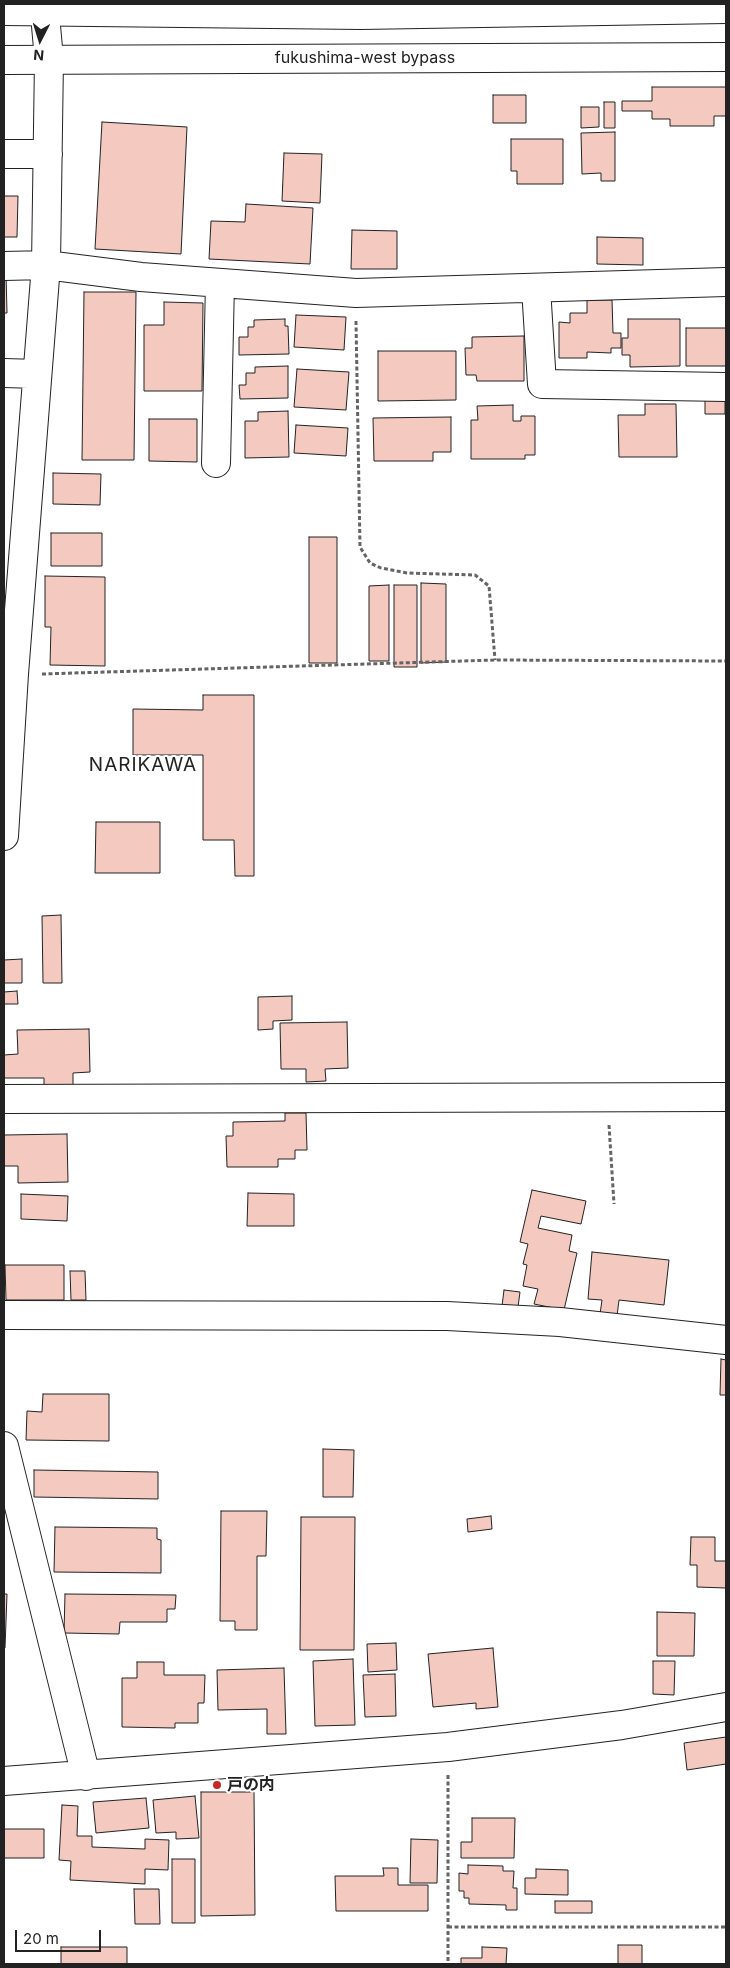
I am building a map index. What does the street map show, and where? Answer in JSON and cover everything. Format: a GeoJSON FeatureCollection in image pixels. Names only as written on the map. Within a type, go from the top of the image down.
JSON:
{"type":"FeatureCollection","features":[{"type":"Feature","properties":{"kind":"main road"},"geometry":{"type":"LineString","coordinates":[[361,15],[419,4]]}},
{"type":"Feature","properties":{"kind":"main road"},"geometry":{"type":"LineString","coordinates":[[4,836],[14,674],[46,265],[49,60],[44,7]]}},
{"type":"Feature","properties":{"kind":"main road"},"geometry":{"type":"LineString","coordinates":[[4,11],[44,7],[361,15],[726,9]]}},
{"type":"Feature","properties":{"kind":"main road","name":"fukushima-west bypass"},"geometry":{"type":"LineString","coordinates":[[4,60],[726,57]]}},
{"type":"Feature","properties":{"kind":"main road"},"geometry":{"type":"LineString","coordinates":[[4,154],[48,154]]}},
{"type":"Feature","properties":{"kind":"main road"},"geometry":{"type":"LineString","coordinates":[[4,266],[46,265],[141,277],[356,293],[726,282]]}},
{"type":"Feature","properties":{"kind":"main road"},"geometry":{"type":"LineString","coordinates":[[216,462],[220,283]]}},
{"type":"Feature","properties":{"kind":"main road"},"geometry":{"type":"LineString","coordinates":[[536,288],[542,384],[726,387]]}},
{"type":"Feature","properties":{"kind":"main road"},"geometry":{"type":"LineString","coordinates":[[4,374],[37,374]]}},
{"type":"Feature","properties":{"kind":"main road"},"geometry":{"type":"LineString","coordinates":[[4,1099],[726,1097]]}},
{"type":"Feature","properties":{"kind":"main road"},"geometry":{"type":"LineString","coordinates":[[4,1315],[447,1316],[560,1322],[726,1340]]}},
{"type":"Feature","properties":{"kind":"main road"},"geometry":{"type":"LineString","coordinates":[[4,1446],[86,1776]]}},
{"type":"Feature","properties":{"kind":"main road"},"geometry":{"type":"LineString","coordinates":[[4,1781],[448,1747],[622,1725],[726,1707]]}},
{"type":"Feature","properties":{"kind":"path"},"geometry":{"type":"LineString","coordinates":[[356,293],[360,547],[370,563],[380,568],[407,572],[476,575],[489,586],[495,660]]}},
{"type":"Feature","properties":{"kind":"path"},"geometry":{"type":"LineString","coordinates":[[14,674],[495,660],[726,662]]}},
{"type":"Feature","properties":{"kind":"path"},"geometry":{"type":"LineString","coordinates":[[607,1097],[614,1204]]}},
{"type":"Feature","properties":{"kind":"path"},"geometry":{"type":"LineString","coordinates":[[448,1747],[448,1964]]}},
{"type":"Feature","properties":{"kind":"path"},"geometry":{"type":"LineString","coordinates":[[448,1928],[726,1927]]}},
{"type":"Feature","properties":{"kind":"building"},"geometry":{"type":"Polygon","coordinates":[[[652,87],[726,87],[726,116],[714,116],[714,126],[670,126],[670,119],[652,119],[652,111],[622,111],[622,101],[652,101],[652,87]]]}},
{"type":"Feature","properties":{"kind":"building"},"geometry":{"type":"Polygon","coordinates":[[[493,95],[526,95],[526,123],[493,123],[493,95]]]}},
{"type":"Feature","properties":{"kind":"building"},"geometry":{"type":"Polygon","coordinates":[[[604,102],[615,102],[615,128],[604,128],[604,102]]]}},
{"type":"Feature","properties":{"kind":"building"},"geometry":{"type":"Polygon","coordinates":[[[581,107],[599,107],[599,127],[581,128],[581,107]]]}},
{"type":"Feature","properties":{"kind":"building"},"geometry":{"type":"Polygon","coordinates":[[[102,122],[187,127],[181,254],[95,249],[102,122]]]}},
{"type":"Feature","properties":{"kind":"building"},"geometry":{"type":"Polygon","coordinates":[[[615,132],[615,181],[601,181],[601,173],[582,174],[581,133],[615,132]]]}},
{"type":"Feature","properties":{"kind":"building"},"geometry":{"type":"Polygon","coordinates":[[[511,139],[563,139],[563,184],[517,184],[517,171],[511,171],[511,139]]]}},
{"type":"Feature","properties":{"kind":"building"},"geometry":{"type":"Polygon","coordinates":[[[284,153],[322,154],[320,203],[282,201],[284,153]]]}},
{"type":"Feature","properties":{"kind":"building"},"geometry":{"type":"Polygon","coordinates":[[[4,196],[18,196],[17,237],[4,237],[4,196]]]}},
{"type":"Feature","properties":{"kind":"building"},"geometry":{"type":"Polygon","coordinates":[[[246,204],[313,208],[310,264],[209,259],[211,221],[245,222],[246,204]]]}},
{"type":"Feature","properties":{"kind":"building"},"geometry":{"type":"Polygon","coordinates":[[[352,230],[397,231],[397,269],[351,269],[352,230]]]}},
{"type":"Feature","properties":{"kind":"building"},"geometry":{"type":"Polygon","coordinates":[[[597,237],[643,238],[643,265],[597,264],[597,237]]]}},
{"type":"Feature","properties":{"kind":"building"},"geometry":{"type":"Polygon","coordinates":[[[4,274],[6,274],[7,313],[4,313],[4,274]]]}},
{"type":"Feature","properties":{"kind":"building"},"geometry":{"type":"Polygon","coordinates":[[[84,292],[136,292],[134,460],[82,460],[84,292]]]}},
{"type":"Feature","properties":{"kind":"building"},"geometry":{"type":"Polygon","coordinates":[[[587,300],[612,300],[613,333],[621,333],[621,348],[611,348],[611,353],[587,352],[587,358],[559,358],[559,322],[570,323],[570,313],[587,313],[587,300]]]}},
{"type":"Feature","properties":{"kind":"building"},"geometry":{"type":"Polygon","coordinates":[[[164,302],[203,303],[202,391],[144,391],[144,325],[164,325],[164,302]]]}},
{"type":"Feature","properties":{"kind":"building"},"geometry":{"type":"Polygon","coordinates":[[[296,315],[346,317],[344,350],[294,347],[296,315]]]}},
{"type":"Feature","properties":{"kind":"building"},"geometry":{"type":"Polygon","coordinates":[[[285,319],[285,326],[288,326],[289,354],[239,355],[239,337],[248,337],[248,327],[254,327],[254,320],[285,319]]]}},
{"type":"Feature","properties":{"kind":"building"},"geometry":{"type":"Polygon","coordinates":[[[628,319],[680,319],[680,366],[630,367],[630,355],[622,355],[622,338],[628,338],[628,319]]]}},
{"type":"Feature","properties":{"kind":"building"},"geometry":{"type":"Polygon","coordinates":[[[686,328],[726,328],[726,366],[686,366],[686,328]]]}},
{"type":"Feature","properties":{"kind":"building"},"geometry":{"type":"Polygon","coordinates":[[[524,336],[524,381],[477,381],[476,375],[466,375],[465,348],[472,348],[472,337],[524,336]]]}},
{"type":"Feature","properties":{"kind":"building"},"geometry":{"type":"Polygon","coordinates":[[[378,351],[456,351],[456,400],[378,401],[378,351]]]}},
{"type":"Feature","properties":{"kind":"building"},"geometry":{"type":"Polygon","coordinates":[[[288,366],[288,398],[240,399],[239,385],[246,385],[246,373],[255,373],[255,367],[288,366]]]}},
{"type":"Feature","properties":{"kind":"building"},"geometry":{"type":"Polygon","coordinates":[[[297,369],[349,372],[346,410],[294,407],[297,369]]]}},
{"type":"Feature","properties":{"kind":"building"},"geometry":{"type":"Polygon","coordinates":[[[725,399],[725,414],[705,414],[705,400],[725,399]]]}},
{"type":"Feature","properties":{"kind":"building"},"geometry":{"type":"Polygon","coordinates":[[[645,404],[676,404],[677,457],[619,457],[618,415],[645,415],[645,404]]]}},
{"type":"Feature","properties":{"kind":"building"},"geometry":{"type":"Polygon","coordinates":[[[513,405],[513,421],[521,421],[521,416],[535,416],[535,455],[525,455],[525,459],[471,459],[471,420],[478,420],[477,406],[513,405]]]}},
{"type":"Feature","properties":{"kind":"building"},"geometry":{"type":"Polygon","coordinates":[[[288,411],[289,457],[245,458],[245,421],[258,421],[258,412],[288,411]]]}},
{"type":"Feature","properties":{"kind":"building"},"geometry":{"type":"Polygon","coordinates":[[[451,417],[451,452],[433,452],[433,461],[374,461],[373,418],[451,417]]]}},
{"type":"Feature","properties":{"kind":"building"},"geometry":{"type":"Polygon","coordinates":[[[149,419],[197,419],[197,462],[149,461],[149,419]]]}},
{"type":"Feature","properties":{"kind":"building"},"geometry":{"type":"Polygon","coordinates":[[[296,425],[348,428],[346,456],[294,453],[296,425]]]}},
{"type":"Feature","properties":{"kind":"building"},"geometry":{"type":"Polygon","coordinates":[[[53,473],[101,474],[100,505],[53,504],[53,473]]]}},
{"type":"Feature","properties":{"kind":"building"},"geometry":{"type":"Polygon","coordinates":[[[51,533],[102,533],[102,566],[51,566],[51,533]]]}},
{"type":"Feature","properties":{"kind":"building"},"geometry":{"type":"Polygon","coordinates":[[[309,537],[337,537],[337,663],[309,663],[309,537]]]}},
{"type":"Feature","properties":{"kind":"building"},"geometry":{"type":"Polygon","coordinates":[[[45,576],[105,577],[105,666],[50,665],[51,627],[45,627],[45,576]]]}},
{"type":"Feature","properties":{"kind":"building"},"geometry":{"type":"Polygon","coordinates":[[[421,583],[446,584],[446,662],[421,663],[421,583]]]}},
{"type":"Feature","properties":{"kind":"building"},"geometry":{"type":"Polygon","coordinates":[[[389,585],[389,661],[369,661],[369,586],[389,585]]]}},
{"type":"Feature","properties":{"kind":"building"},"geometry":{"type":"Polygon","coordinates":[[[394,585],[417,585],[417,667],[394,667],[394,585]]]}},
{"type":"Feature","properties":{"kind":"building"},"geometry":{"type":"Polygon","coordinates":[[[203,695],[254,695],[254,876],[235,876],[234,840],[203,840],[203,755],[133,755],[133,709],[203,710],[203,695]]]}},
{"type":"Feature","properties":{"kind":"building"},"geometry":{"type":"Polygon","coordinates":[[[96,822],[160,822],[160,873],[95,873],[96,822]]]}},
{"type":"Feature","properties":{"kind":"building"},"geometry":{"type":"Polygon","coordinates":[[[61,915],[62,983],[43,983],[42,916],[61,915]]]}},
{"type":"Feature","properties":{"kind":"building"},"geometry":{"type":"Polygon","coordinates":[[[22,959],[22,983],[4,983],[4,960],[22,959]]]}},
{"type":"Feature","properties":{"kind":"building"},"geometry":{"type":"Polygon","coordinates":[[[17,991],[18,1004],[4,1004],[4,992],[17,991]]]}},
{"type":"Feature","properties":{"kind":"building"},"geometry":{"type":"Polygon","coordinates":[[[292,996],[292,1020],[273,1021],[273,1029],[258,1030],[258,997],[292,996]]]}},
{"type":"Feature","properties":{"kind":"building"},"geometry":{"type":"Polygon","coordinates":[[[347,1022],[348,1068],[325,1069],[326,1081],[306,1082],[306,1069],[281,1069],[280,1023],[347,1022]]]}},
{"type":"Feature","properties":{"kind":"building"},"geometry":{"type":"Polygon","coordinates":[[[89,1029],[90,1072],[73,1073],[73,1085],[44,1086],[44,1078],[4,1078],[4,1055],[18,1054],[17,1030],[89,1029]]]}},
{"type":"Feature","properties":{"kind":"building"},"geometry":{"type":"Polygon","coordinates":[[[285,1113],[306,1113],[307,1150],[295,1150],[295,1159],[278,1159],[278,1167],[227,1167],[226,1136],[233,1136],[233,1122],[285,1121],[285,1113]]]}},
{"type":"Feature","properties":{"kind":"building"},"geometry":{"type":"Polygon","coordinates":[[[67,1134],[68,1182],[18,1183],[18,1166],[4,1166],[4,1135],[67,1134]]]}},
{"type":"Feature","properties":{"kind":"building"},"geometry":{"type":"Polygon","coordinates":[[[532,1190],[586,1201],[581,1224],[541,1216],[538,1228],[572,1235],[569,1251],[577,1253],[564,1310],[534,1304],[538,1289],[523,1286],[527,1265],[523,1264],[528,1244],[520,1242],[532,1190]]]}},
{"type":"Feature","properties":{"kind":"building"},"geometry":{"type":"Polygon","coordinates":[[[248,1193],[294,1194],[294,1226],[247,1226],[248,1193]]]}},
{"type":"Feature","properties":{"kind":"building"},"geometry":{"type":"Polygon","coordinates":[[[21,1194],[68,1196],[67,1221],[21,1219],[21,1194]]]}},
{"type":"Feature","properties":{"kind":"building"},"geometry":{"type":"Polygon","coordinates":[[[592,1252],[669,1260],[664,1305],[619,1300],[617,1316],[600,1314],[602,1300],[588,1299],[592,1252]]]}},
{"type":"Feature","properties":{"kind":"building"},"geometry":{"type":"Polygon","coordinates":[[[5,1265],[64,1265],[64,1300],[6,1300],[5,1265]]]}},
{"type":"Feature","properties":{"kind":"building"},"geometry":{"type":"Polygon","coordinates":[[[70,1271],[85,1271],[86,1300],[71,1300],[70,1271]]]}},
{"type":"Feature","properties":{"kind":"building"},"geometry":{"type":"Polygon","coordinates":[[[504,1290],[520,1292],[518,1307],[502,1306],[504,1290]]]}},
{"type":"Feature","properties":{"kind":"building"},"geometry":{"type":"Polygon","coordinates":[[[721,1359],[726,1360],[726,1395],[720,1395],[721,1359]]]}},
{"type":"Feature","properties":{"kind":"building"},"geometry":{"type":"Polygon","coordinates":[[[43,1394],[109,1394],[109,1441],[26,1440],[27,1411],[42,1412],[43,1394]]]}},
{"type":"Feature","properties":{"kind":"building"},"geometry":{"type":"Polygon","coordinates":[[[323,1449],[354,1450],[353,1497],[323,1497],[323,1449]]]}},
{"type":"Feature","properties":{"kind":"building"},"geometry":{"type":"Polygon","coordinates":[[[34,1470],[158,1472],[158,1499],[34,1497],[34,1470]]]}},
{"type":"Feature","properties":{"kind":"building"},"geometry":{"type":"Polygon","coordinates":[[[221,1511],[267,1511],[266,1556],[257,1556],[257,1630],[235,1630],[235,1621],[220,1621],[221,1511]]]}},
{"type":"Feature","properties":{"kind":"building"},"geometry":{"type":"Polygon","coordinates":[[[491,1516],[492,1529],[468,1532],[467,1519],[491,1516]]]}},
{"type":"Feature","properties":{"kind":"building"},"geometry":{"type":"Polygon","coordinates":[[[301,1517],[355,1517],[354,1650],[300,1650],[301,1517]]]}},
{"type":"Feature","properties":{"kind":"building"},"geometry":{"type":"Polygon","coordinates":[[[55,1527],[157,1528],[157,1539],[161,1540],[161,1573],[54,1572],[55,1527]]]}},
{"type":"Feature","properties":{"kind":"building"},"geometry":{"type":"Polygon","coordinates":[[[691,1537],[715,1537],[715,1561],[726,1561],[726,1588],[697,1587],[697,1565],[690,1565],[691,1537]]]}},
{"type":"Feature","properties":{"kind":"building"},"geometry":{"type":"Polygon","coordinates":[[[4,1594],[7,1594],[5,1648],[4,1648],[4,1594]]]}},
{"type":"Feature","properties":{"kind":"building"},"geometry":{"type":"Polygon","coordinates":[[[65,1594],[176,1595],[175,1609],[167,1609],[167,1622],[120,1622],[119,1634],[64,1633],[65,1594]]]}},
{"type":"Feature","properties":{"kind":"building"},"geometry":{"type":"Polygon","coordinates":[[[657,1612],[695,1613],[694,1656],[657,1656],[657,1612]]]}},
{"type":"Feature","properties":{"kind":"building"},"geometry":{"type":"Polygon","coordinates":[[[396,1643],[397,1670],[368,1672],[367,1644],[396,1643]]]}},
{"type":"Feature","properties":{"kind":"building"},"geometry":{"type":"Polygon","coordinates":[[[493,1648],[498,1707],[476,1709],[476,1703],[433,1707],[428,1654],[493,1648]]]}},
{"type":"Feature","properties":{"kind":"building"},"geometry":{"type":"Polygon","coordinates":[[[353,1659],[355,1725],[315,1726],[313,1661],[353,1659]]]}},
{"type":"Feature","properties":{"kind":"building"},"geometry":{"type":"Polygon","coordinates":[[[653,1661],[675,1661],[674,1695],[653,1694],[653,1661]]]}},
{"type":"Feature","properties":{"kind":"building"},"geometry":{"type":"Polygon","coordinates":[[[137,1662],[164,1662],[164,1675],[205,1675],[204,1703],[198,1703],[198,1723],[175,1723],[175,1728],[122,1727],[122,1678],[137,1678],[137,1662]]]}},
{"type":"Feature","properties":{"kind":"building"},"geometry":{"type":"Polygon","coordinates":[[[284,1668],[286,1734],[267,1734],[267,1709],[218,1710],[217,1670],[284,1668]]]}},
{"type":"Feature","properties":{"kind":"building"},"geometry":{"type":"Polygon","coordinates":[[[395,1674],[396,1716],[365,1717],[363,1675],[395,1674]]]}},
{"type":"Feature","properties":{"kind":"building"},"geometry":{"type":"Polygon","coordinates":[[[726,1737],[726,1764],[687,1770],[684,1743],[726,1737]]]}},
{"type":"Feature","properties":{"kind":"building"},"geometry":{"type":"Polygon","coordinates":[[[201,1792],[254,1792],[255,1915],[201,1916],[201,1792]]]}},
{"type":"Feature","properties":{"kind":"building"},"geometry":{"type":"Polygon","coordinates":[[[195,1796],[199,1838],[176,1839],[176,1832],[156,1833],[153,1800],[195,1796]]]}},
{"type":"Feature","properties":{"kind":"building"},"geometry":{"type":"Polygon","coordinates":[[[146,1798],[149,1828],[96,1833],[93,1802],[146,1798]]]}},
{"type":"Feature","properties":{"kind":"building"},"geometry":{"type":"Polygon","coordinates":[[[62,1805],[78,1806],[77,1836],[92,1836],[92,1847],[145,1849],[145,1839],[169,1840],[168,1870],[145,1869],[145,1884],[70,1880],[71,1861],[59,1860],[62,1805]]]}},
{"type":"Feature","properties":{"kind":"building"},"geometry":{"type":"Polygon","coordinates":[[[472,1818],[515,1818],[514,1858],[461,1858],[461,1842],[472,1842],[472,1818]]]}},
{"type":"Feature","properties":{"kind":"building"},"geometry":{"type":"Polygon","coordinates":[[[4,1829],[44,1829],[44,1858],[4,1858],[4,1829]]]}},
{"type":"Feature","properties":{"kind":"building"},"geometry":{"type":"Polygon","coordinates":[[[411,1839],[438,1840],[437,1883],[410,1883],[411,1839]]]}},
{"type":"Feature","properties":{"kind":"building"},"geometry":{"type":"Polygon","coordinates":[[[172,1859],[195,1859],[195,1923],[172,1923],[172,1859]]]}},
{"type":"Feature","properties":{"kind":"building"},"geometry":{"type":"Polygon","coordinates":[[[468,1865],[503,1866],[503,1871],[514,1871],[513,1888],[517,1888],[517,1910],[506,1910],[506,1905],[469,1904],[469,1898],[464,1898],[464,1891],[459,1891],[459,1873],[468,1874],[468,1865]]]}},
{"type":"Feature","properties":{"kind":"building"},"geometry":{"type":"Polygon","coordinates":[[[383,1868],[398,1868],[398,1885],[428,1885],[428,1911],[336,1911],[335,1876],[384,1876],[383,1868]]]}},
{"type":"Feature","properties":{"kind":"building"},"geometry":{"type":"Polygon","coordinates":[[[536,1869],[568,1870],[568,1895],[525,1894],[525,1878],[536,1878],[536,1869]]]}},
{"type":"Feature","properties":{"kind":"building"},"geometry":{"type":"Polygon","coordinates":[[[134,1889],[159,1889],[160,1924],[135,1924],[134,1889]]]}},
{"type":"Feature","properties":{"kind":"building"},"geometry":{"type":"Polygon","coordinates":[[[555,1901],[592,1901],[592,1913],[555,1913],[555,1901]]]}},
{"type":"Feature","properties":{"kind":"building"},"geometry":{"type":"Polygon","coordinates":[[[618,1945],[642,1945],[642,1964],[618,1964],[618,1945]]]}},
{"type":"Feature","properties":{"kind":"building"},"geometry":{"type":"Polygon","coordinates":[[[61,1947],[127,1947],[127,1964],[61,1964],[61,1947]]]}},
{"type":"Feature","properties":{"kind":"building"},"geometry":{"type":"Polygon","coordinates":[[[482,1947],[507,1948],[506,1964],[461,1964],[461,1958],[482,1958],[482,1947]]]}},
{"type":"Feature","properties":{"kind":"place","name":"戸の内"},"geometry":{"type":"Point","coordinates":[217,1785]}},
{"type":"Feature","properties":{"kind":"district","name":"NARIKAWA"},"geometry":{"type":"Point","coordinates":[143,765]}}]}
